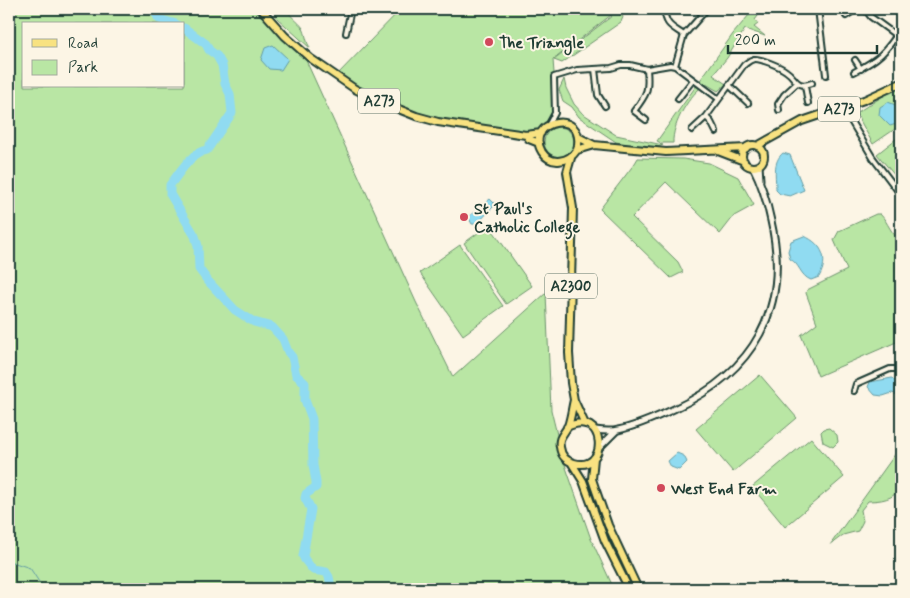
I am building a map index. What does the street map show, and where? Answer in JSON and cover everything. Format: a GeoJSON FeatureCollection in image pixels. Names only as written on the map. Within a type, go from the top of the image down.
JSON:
{"type":"FeatureCollection","features":[{"type":"Feature","properties":{"kind":"main road","name":"A273"},"geometry":{"type":"LineString","coordinates":[[261,9],[285,36],[310,58],[355,89],[381,102],[416,116],[438,122],[526,135],[541,133]]}},
{"type":"Feature","properties":{"kind":"main road","name":"A273"},"geometry":{"type":"LineString","coordinates":[[757,146],[802,122],[871,97],[901,83]]}},
{"type":"Feature","properties":{"kind":"main road"},"geometry":{"type":"LineString","coordinates":[[563,122],[573,127],[578,137],[577,150],[571,158],[556,161],[544,154],[539,143],[541,133],[549,124],[563,122]]}},
{"type":"Feature","properties":{"kind":"main road","name":"A273"},"geometry":{"type":"LineString","coordinates":[[526,135],[529,139],[539,143]]}},
{"type":"Feature","properties":{"kind":"main road","name":"A273"},"geometry":{"type":"LineString","coordinates":[[764,153],[776,135]]}},
{"type":"Feature","properties":{"kind":"main road"},"geometry":{"type":"LineString","coordinates":[[578,137],[594,145],[666,152],[757,146],[764,153],[764,160],[756,166],[749,166],[744,161],[717,150]]}},
{"type":"Feature","properties":{"kind":"main road"},"geometry":{"type":"LineString","coordinates":[[577,150],[594,145]]}},
{"type":"Feature","properties":{"kind":"main road"},"geometry":{"type":"LineString","coordinates":[[744,161],[743,154],[746,148]]}},
{"type":"Feature","properties":{"kind":"main road","name":"A2300"},"geometry":{"type":"LineString","coordinates":[[571,158],[567,172],[574,208],[569,353],[574,400],[585,424]]}},
{"type":"Feature","properties":{"kind":"main road"},"geometry":{"type":"LineString","coordinates":[[556,161],[567,172]]}},
{"type":"Feature","properties":{"kind":"main road","name":"A2300"},"geometry":{"type":"LineString","coordinates":[[567,427],[574,400]]}},
{"type":"Feature","properties":{"kind":"main road"},"geometry":{"type":"LineString","coordinates":[[594,458],[583,464],[566,459],[560,449],[560,437],[567,427],[579,423],[595,430],[600,442],[600,448],[594,458],[592,479],[608,525],[638,589]]}},
{"type":"Feature","properties":{"kind":"main road"},"geometry":{"type":"LineString","coordinates":[[571,462],[583,481],[605,541],[629,589]]}},
{"type":"Feature","properties":{"kind":"street"},"geometry":{"type":"LineString","coordinates":[[346,33],[351,9]]}},
{"type":"Feature","properties":{"kind":"street"},"geometry":{"type":"LineString","coordinates":[[664,9],[669,26],[684,35]]}},
{"type":"Feature","properties":{"kind":"street"},"geometry":{"type":"LineString","coordinates":[[675,66],[684,35],[707,9]]}},
{"type":"Feature","properties":{"kind":"street"},"geometry":{"type":"LineString","coordinates":[[818,9],[826,75]]}},
{"type":"Feature","properties":{"kind":"street"},"geometry":{"type":"LineString","coordinates":[[846,16],[857,9]]}},
{"type":"Feature","properties":{"kind":"street"},"geometry":{"type":"LineString","coordinates":[[854,72],[878,59],[886,52],[899,33],[871,17],[865,9]]}},
{"type":"Feature","properties":{"kind":"street"},"geometry":{"type":"LineString","coordinates":[[692,130],[706,117],[744,65],[755,58],[787,71],[797,83],[805,86],[812,83]]}},
{"type":"Feature","properties":{"kind":"street"},"geometry":{"type":"LineString","coordinates":[[855,60],[861,69]]}},
{"type":"Feature","properties":{"kind":"street"},"geometry":{"type":"LineString","coordinates":[[549,124],[555,112],[554,77],[577,70],[611,68],[630,64],[647,69],[670,65],[675,66],[719,99]]}},
{"type":"Feature","properties":{"kind":"street"},"geometry":{"type":"LineString","coordinates":[[595,69],[598,96],[605,106]]}},
{"type":"Feature","properties":{"kind":"street"},"geometry":{"type":"LineString","coordinates":[[631,116],[646,94],[648,84],[647,69]]}},
{"type":"Feature","properties":{"kind":"street"},"geometry":{"type":"LineString","coordinates":[[678,100],[693,80]]}},
{"type":"Feature","properties":{"kind":"street"},"geometry":{"type":"LineString","coordinates":[[778,110],[778,104],[784,95],[797,83]]}},
{"type":"Feature","properties":{"kind":"street"},"geometry":{"type":"LineString","coordinates":[[729,85],[748,103]]}},
{"type":"Feature","properties":{"kind":"street"},"geometry":{"type":"LineString","coordinates":[[805,86],[808,103]]}},
{"type":"Feature","properties":{"kind":"street"},"geometry":{"type":"LineString","coordinates":[[555,112],[563,122]]}},
{"type":"Feature","properties":{"kind":"street"},"geometry":{"type":"LineString","coordinates":[[634,112],[646,120]]}},
{"type":"Feature","properties":{"kind":"street"},"geometry":{"type":"LineString","coordinates":[[706,117],[716,132]]}},
{"type":"Feature","properties":{"kind":"street"},"geometry":{"type":"LineString","coordinates":[[849,118],[873,158],[901,195]]}},
{"type":"Feature","properties":{"kind":"street"},"geometry":{"type":"LineString","coordinates":[[595,430],[616,431],[656,417],[689,402],[722,381],[744,357],[764,325],[773,300],[777,280],[775,238],[756,166]]}},
{"type":"Feature","properties":{"kind":"street"},"geometry":{"type":"LineString","coordinates":[[854,391],[856,384],[868,378],[890,369],[901,369]]}},
{"type":"Feature","properties":{"kind":"street"},"geometry":{"type":"LineString","coordinates":[[600,448],[616,431]]}},
{"type":"Feature","properties":{"kind":"green space"},"geometry":{"type":"Polygon","coordinates":[[[9,9],[260,9],[304,56],[416,302],[453,377],[546,293],[551,410],[563,459],[591,539],[614,589],[9,589],[9,9]]]}},
{"type":"Feature","properties":{"kind":"green space"},"geometry":{"type":"Polygon","coordinates":[[[273,9],[287,9],[303,28],[310,48],[276,17],[273,9]]]}},
{"type":"Feature","properties":{"kind":"green space"},"geometry":{"type":"Polygon","coordinates":[[[401,9],[607,9],[611,15],[553,60],[555,122],[541,133],[530,134],[438,122],[381,102],[336,76],[401,9]]]}},
{"type":"Feature","properties":{"kind":"green space"},"geometry":{"type":"Polygon","coordinates":[[[608,9],[618,9],[623,17],[621,22],[562,63],[554,60],[612,16],[608,9]]]}},
{"type":"Feature","properties":{"kind":"green space"},"geometry":{"type":"Polygon","coordinates":[[[754,9],[763,9],[755,20],[758,24],[754,27],[765,36],[745,29],[727,58],[713,75],[726,84],[718,91],[706,84],[700,88],[688,102],[679,118],[673,135],[673,143],[657,141],[733,34],[754,9]]]}},
{"type":"Feature","properties":{"kind":"green space"},"geometry":{"type":"Polygon","coordinates":[[[564,79],[574,104],[582,113],[616,135],[663,145],[652,149],[616,142],[579,117],[572,107],[563,101],[559,90],[564,79]]]}},
{"type":"Feature","properties":{"kind":"green space"},"geometry":{"type":"Polygon","coordinates":[[[901,85],[901,125],[873,144],[856,113],[901,85]]]}},
{"type":"Feature","properties":{"kind":"green space"},"geometry":{"type":"Polygon","coordinates":[[[559,127],[570,131],[574,142],[570,153],[559,157],[548,153],[544,142],[548,131],[559,127]]]}},
{"type":"Feature","properties":{"kind":"green space"},"geometry":{"type":"Polygon","coordinates":[[[901,135],[901,173],[896,177],[877,154],[901,135]]]}},
{"type":"Feature","properties":{"kind":"green space"},"geometry":{"type":"Polygon","coordinates":[[[638,158],[683,159],[709,163],[738,177],[754,205],[734,216],[720,234],[666,182],[632,217],[678,262],[683,272],[671,278],[600,209],[638,158]]]}},
{"type":"Feature","properties":{"kind":"green space"},"geometry":{"type":"Polygon","coordinates":[[[876,214],[880,214],[894,235],[901,240],[901,340],[818,376],[801,335],[817,323],[806,293],[807,290],[847,270],[834,240],[839,231],[876,214]]]}},
{"type":"Feature","properties":{"kind":"green space"},"geometry":{"type":"Polygon","coordinates":[[[489,225],[532,286],[506,304],[464,243],[489,225]]]}},
{"type":"Feature","properties":{"kind":"green space"},"geometry":{"type":"Polygon","coordinates":[[[460,245],[503,306],[463,335],[420,273],[460,245]]]}},
{"type":"Feature","properties":{"kind":"green space"},"geometry":{"type":"Polygon","coordinates":[[[760,375],[797,418],[733,472],[696,429],[760,375]]]}},
{"type":"Feature","properties":{"kind":"green space"},"geometry":{"type":"Polygon","coordinates":[[[829,428],[837,435],[838,442],[833,447],[823,442],[821,432],[829,428]]]}},
{"type":"Feature","properties":{"kind":"green space"},"geometry":{"type":"Polygon","coordinates":[[[811,438],[844,477],[785,527],[752,487],[811,438]]]}},
{"type":"Feature","properties":{"kind":"green space"},"geometry":{"type":"Polygon","coordinates":[[[901,446],[902,477],[897,492],[891,497],[868,501],[861,510],[863,521],[858,531],[843,535],[830,545],[901,446]]]}},
{"type":"Feature","properties":{"kind":"water"},"geometry":{"type":"Polygon","coordinates":[[[273,45],[288,59],[281,70],[269,69],[261,60],[265,48],[273,45]]]}},
{"type":"Feature","properties":{"kind":"water"},"geometry":{"type":"Polygon","coordinates":[[[888,102],[898,106],[900,123],[890,126],[879,115],[880,107],[888,102]]]}},
{"type":"Feature","properties":{"kind":"water"},"geometry":{"type":"Polygon","coordinates":[[[783,153],[790,155],[804,190],[790,196],[780,194],[776,190],[776,165],[783,153]]]}},
{"type":"Feature","properties":{"kind":"water"},"geometry":{"type":"Polygon","coordinates":[[[490,199],[494,203],[493,207],[477,224],[472,224],[468,217],[490,199]]]}},
{"type":"Feature","properties":{"kind":"water"},"geometry":{"type":"Polygon","coordinates":[[[804,236],[816,243],[824,259],[824,265],[819,277],[811,280],[804,276],[790,259],[788,251],[791,241],[804,236]]]}},
{"type":"Feature","properties":{"kind":"water"},"geometry":{"type":"Polygon","coordinates":[[[892,378],[897,383],[896,386],[901,389],[901,396],[892,393],[883,396],[875,395],[868,387],[870,382],[892,378]]]}},
{"type":"Feature","properties":{"kind":"water"},"geometry":{"type":"Polygon","coordinates":[[[677,453],[684,456],[687,462],[679,470],[671,467],[668,461],[677,453]]]}},
{"type":"Feature","properties":{"kind":"waterway"},"geometry":{"type":"LineString","coordinates":[[153,9],[159,19],[169,22]]}},
{"type":"Feature","properties":{"kind":"waterway"},"geometry":{"type":"LineString","coordinates":[[185,29],[206,44],[209,50],[217,56],[222,65],[225,84],[230,94],[232,113],[207,150],[195,155],[182,169],[170,185],[170,194],[195,236],[198,246],[199,269],[235,310],[254,322],[272,327],[283,339],[292,357],[296,375],[305,383],[305,400],[312,419],[313,465],[316,487],[306,494],[305,498],[311,509],[303,556],[313,570],[326,572],[329,576],[330,585],[327,589]]}},
{"type":"Feature","properties":{"kind":"waterway"},"geometry":{"type":"LineString","coordinates":[[9,561],[30,568],[39,582],[47,589]]}},
{"type":"Feature","properties":{"kind":"place","name":"The Triangle"},"geometry":{"type":"Point","coordinates":[489,42]}},
{"type":"Feature","properties":{"kind":"place","name":"St Paul's Catholic College"},"geometry":{"type":"Point","coordinates":[464,217]}},
{"type":"Feature","properties":{"kind":"place","name":"West End Farm"},"geometry":{"type":"Point","coordinates":[661,488]}}]}
